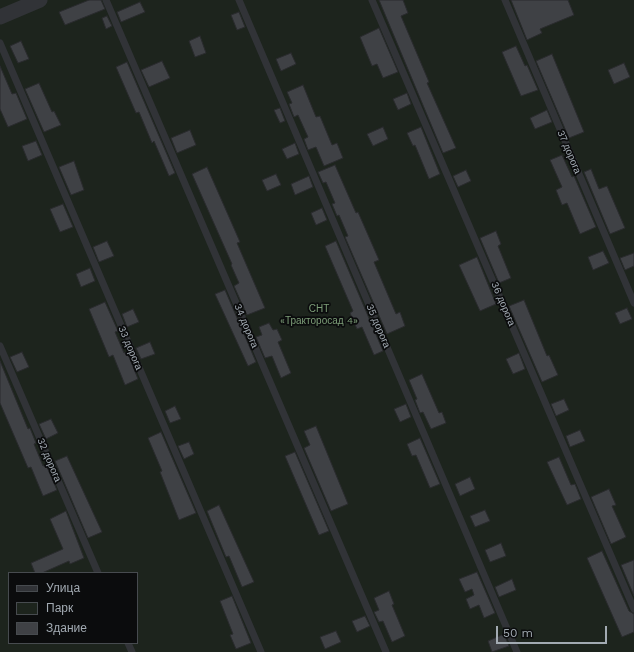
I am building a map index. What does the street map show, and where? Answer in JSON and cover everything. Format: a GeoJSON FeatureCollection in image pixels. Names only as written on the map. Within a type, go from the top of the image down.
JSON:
{"type":"FeatureCollection","features":[{"type":"Feature","properties":{"kind":"street"},"geometry":{"type":"LineString","coordinates":[[0,17],[40,0]]}},
{"type":"Feature","properties":{"kind":"lane","name":"34 дорога"},"geometry":{"type":"LineString","coordinates":[[106,0],[386,652]]}},
{"type":"Feature","properties":{"kind":"lane","name":"35 дорога"},"geometry":{"type":"LineString","coordinates":[[239,0],[517,652]]}},
{"type":"Feature","properties":{"kind":"lane","name":"36 дорога"},"geometry":{"type":"LineString","coordinates":[[372,0],[634,608]]}},
{"type":"Feature","properties":{"kind":"lane","name":"37 дорога"},"geometry":{"type":"LineString","coordinates":[[505,0],[634,303]]}},
{"type":"Feature","properties":{"kind":"lane","name":"33 дорога"},"geometry":{"type":"LineString","coordinates":[[0,43],[261,652]]}},
{"type":"Feature","properties":{"kind":"lane","name":"32 дорога"},"geometry":{"type":"LineString","coordinates":[[0,346],[98,572]]}},
{"type":"Feature","properties":{"kind":"green space","name":"СНТ «Тракторосад 4»"},"geometry":{"type":"Polygon","coordinates":[[[0,0],[634,0],[634,652],[0,652],[0,0]]]}},
{"type":"Feature","properties":{"kind":"building"},"geometry":{"type":"Polygon","coordinates":[[[89,0],[101,0],[105,9],[65,25],[59,12],[89,0]]]}},
{"type":"Feature","properties":{"kind":"building"},"geometry":{"type":"Polygon","coordinates":[[[379,0],[403,0],[408,13],[401,16],[429,82],[427,83],[456,148],[443,153],[379,0]]]}},
{"type":"Feature","properties":{"kind":"building"},"geometry":{"type":"Polygon","coordinates":[[[511,0],[568,0],[574,15],[540,29],[542,33],[527,40],[511,0]]]}},
{"type":"Feature","properties":{"kind":"building"},"geometry":{"type":"Polygon","coordinates":[[[140,2],[145,12],[121,22],[117,12],[140,2]]]}},
{"type":"Feature","properties":{"kind":"building"},"geometry":{"type":"Polygon","coordinates":[[[239,12],[245,27],[237,30],[231,15],[239,12]]]}},
{"type":"Feature","properties":{"kind":"building"},"geometry":{"type":"Polygon","coordinates":[[[107,16],[112,26],[106,29],[102,18],[107,16]]]}},
{"type":"Feature","properties":{"kind":"building"},"geometry":{"type":"Polygon","coordinates":[[[379,28],[398,72],[383,78],[377,64],[372,66],[360,37],[379,28]]]}},
{"type":"Feature","properties":{"kind":"building"},"geometry":{"type":"Polygon","coordinates":[[[200,36],[206,53],[195,57],[189,41],[200,36]]]}},
{"type":"Feature","properties":{"kind":"building"},"geometry":{"type":"Polygon","coordinates":[[[21,41],[29,59],[18,63],[10,46],[21,41]]]}},
{"type":"Feature","properties":{"kind":"building"},"geometry":{"type":"Polygon","coordinates":[[[516,46],[525,66],[527,65],[538,90],[521,96],[502,52],[516,46]]]}},
{"type":"Feature","properties":{"kind":"building"},"geometry":{"type":"Polygon","coordinates":[[[291,53],[296,64],[281,71],[276,59],[291,53]]]}},
{"type":"Feature","properties":{"kind":"building"},"geometry":{"type":"Polygon","coordinates":[[[552,54],[584,132],[569,138],[536,61],[552,54]]]}},
{"type":"Feature","properties":{"kind":"building"},"geometry":{"type":"Polygon","coordinates":[[[162,61],[170,78],[149,87],[141,70],[162,61]]]}},
{"type":"Feature","properties":{"kind":"building"},"geometry":{"type":"Polygon","coordinates":[[[127,62],[175,173],[169,176],[154,141],[152,143],[139,112],[136,113],[116,67],[127,62]]]}},
{"type":"Feature","properties":{"kind":"building"},"geometry":{"type":"Polygon","coordinates":[[[624,63],[630,77],[614,84],[608,70],[624,63]]]}},
{"type":"Feature","properties":{"kind":"building"},"geometry":{"type":"Polygon","coordinates":[[[0,66],[12,94],[16,93],[27,119],[8,127],[0,109],[0,66]]]}},
{"type":"Feature","properties":{"kind":"building"},"geometry":{"type":"Polygon","coordinates":[[[39,83],[52,112],[54,111],[61,125],[44,132],[25,89],[39,83]]]}},
{"type":"Feature","properties":{"kind":"building"},"geometry":{"type":"Polygon","coordinates":[[[303,85],[316,117],[320,116],[332,145],[337,143],[343,158],[324,166],[316,147],[308,150],[304,139],[308,137],[298,115],[294,117],[289,104],[292,103],[287,92],[303,85]]]}},
{"type":"Feature","properties":{"kind":"building"},"geometry":{"type":"Polygon","coordinates":[[[407,93],[411,104],[398,110],[393,99],[407,93]]]}},
{"type":"Feature","properties":{"kind":"building"},"geometry":{"type":"Polygon","coordinates":[[[280,108],[285,121],[280,123],[274,110],[280,108]]]}},
{"type":"Feature","properties":{"kind":"building"},"geometry":{"type":"Polygon","coordinates":[[[547,110],[552,122],[535,129],[530,118],[547,110]]]}},
{"type":"Feature","properties":{"kind":"building"},"geometry":{"type":"Polygon","coordinates":[[[383,127],[388,139],[373,146],[367,134],[383,127]]]}},
{"type":"Feature","properties":{"kind":"building"},"geometry":{"type":"Polygon","coordinates":[[[421,127],[440,174],[429,179],[415,145],[413,146],[407,133],[421,127]]]}},
{"type":"Feature","properties":{"kind":"building"},"geometry":{"type":"Polygon","coordinates":[[[190,130],[196,145],[177,153],[171,138],[190,130]]]}},
{"type":"Feature","properties":{"kind":"building"},"geometry":{"type":"Polygon","coordinates":[[[36,141],[42,155],[28,161],[22,146],[36,141]]]}},
{"type":"Feature","properties":{"kind":"building"},"geometry":{"type":"Polygon","coordinates":[[[295,143],[299,154],[287,159],[282,149],[295,143]]]}},
{"type":"Feature","properties":{"kind":"building"},"geometry":{"type":"Polygon","coordinates":[[[562,155],[572,177],[574,176],[596,227],[580,234],[567,203],[562,205],[556,190],[562,187],[550,160],[562,155]]]}},
{"type":"Feature","properties":{"kind":"building"},"geometry":{"type":"Polygon","coordinates":[[[74,161],[84,190],[71,195],[59,167],[74,161]]]}},
{"type":"Feature","properties":{"kind":"building"},"geometry":{"type":"Polygon","coordinates":[[[335,165],[379,260],[374,262],[396,314],[400,312],[405,326],[387,334],[345,237],[348,236],[339,215],[337,216],[332,204],[335,203],[326,182],[323,183],[318,172],[335,165]]]}},
{"type":"Feature","properties":{"kind":"building"},"geometry":{"type":"Polygon","coordinates":[[[207,167],[240,242],[237,243],[265,308],[247,315],[234,286],[239,283],[231,265],[232,264],[192,174],[207,167]]]}},
{"type":"Feature","properties":{"kind":"building"},"geometry":{"type":"Polygon","coordinates":[[[591,169],[599,189],[607,186],[625,228],[610,234],[584,172],[591,169]]]}},
{"type":"Feature","properties":{"kind":"building"},"geometry":{"type":"Polygon","coordinates":[[[466,170],[471,181],[458,187],[453,176],[466,170]]]}},
{"type":"Feature","properties":{"kind":"building"},"geometry":{"type":"Polygon","coordinates":[[[276,174],[281,185],[267,191],[262,180],[276,174]]]}},
{"type":"Feature","properties":{"kind":"building"},"geometry":{"type":"Polygon","coordinates":[[[309,176],[313,187],[295,195],[291,184],[309,176]]]}},
{"type":"Feature","properties":{"kind":"building"},"geometry":{"type":"Polygon","coordinates":[[[63,204],[73,227],[60,232],[50,209],[63,204]]]}},
{"type":"Feature","properties":{"kind":"building"},"geometry":{"type":"Polygon","coordinates":[[[322,208],[327,220],[316,225],[311,213],[322,208]]]}},
{"type":"Feature","properties":{"kind":"building"},"geometry":{"type":"Polygon","coordinates":[[[496,231],[501,244],[498,246],[511,278],[499,283],[480,238],[496,231]]]}},
{"type":"Feature","properties":{"kind":"building"},"geometry":{"type":"Polygon","coordinates":[[[107,241],[114,256],[99,262],[93,247],[107,241]]]}},
{"type":"Feature","properties":{"kind":"building"},"geometry":{"type":"Polygon","coordinates":[[[336,241],[383,351],[374,355],[362,327],[357,329],[350,313],[353,311],[325,246],[336,241]]]}},
{"type":"Feature","properties":{"kind":"building"},"geometry":{"type":"Polygon","coordinates":[[[603,251],[609,263],[593,270],[588,257],[603,251]]]}},
{"type":"Feature","properties":{"kind":"building"},"geometry":{"type":"Polygon","coordinates":[[[634,253],[634,266],[625,270],[620,258],[634,253]]]}},
{"type":"Feature","properties":{"kind":"building"},"geometry":{"type":"Polygon","coordinates":[[[477,257],[496,304],[480,311],[459,265],[477,257]]]}},
{"type":"Feature","properties":{"kind":"building"},"geometry":{"type":"Polygon","coordinates":[[[90,268],[95,281],[81,287],[76,274],[90,268]]]}},
{"type":"Feature","properties":{"kind":"building"},"geometry":{"type":"Polygon","coordinates":[[[225,290],[256,362],[248,366],[215,294],[225,290]]]}},
{"type":"Feature","properties":{"kind":"building"},"geometry":{"type":"Polygon","coordinates":[[[524,300],[547,356],[549,355],[558,375],[542,382],[509,306],[524,300]]]}},
{"type":"Feature","properties":{"kind":"building"},"geometry":{"type":"Polygon","coordinates":[[[105,302],[118,331],[115,332],[124,353],[127,352],[138,379],[125,385],[113,355],[109,357],[89,309],[105,302]]]}},
{"type":"Feature","properties":{"kind":"building"},"geometry":{"type":"Polygon","coordinates":[[[627,308],[632,319],[620,324],[615,313],[627,308]]]}},
{"type":"Feature","properties":{"kind":"building"},"geometry":{"type":"Polygon","coordinates":[[[133,309],[139,322],[127,327],[122,314],[133,309]]]}},
{"type":"Feature","properties":{"kind":"building"},"geometry":{"type":"Polygon","coordinates":[[[269,323],[273,330],[277,329],[282,340],[278,342],[291,373],[281,378],[272,356],[265,358],[256,337],[262,335],[259,327],[269,323]]]}},
{"type":"Feature","properties":{"kind":"building"},"geometry":{"type":"Polygon","coordinates":[[[150,342],[155,354],[141,359],[136,348],[150,342]]]}},
{"type":"Feature","properties":{"kind":"building"},"geometry":{"type":"Polygon","coordinates":[[[22,352],[29,367],[17,372],[10,357],[22,352]]]}},
{"type":"Feature","properties":{"kind":"building"},"geometry":{"type":"Polygon","coordinates":[[[519,353],[525,369],[513,374],[506,359],[519,353]]]}},
{"type":"Feature","properties":{"kind":"building"},"geometry":{"type":"Polygon","coordinates":[[[0,361],[28,429],[30,428],[36,443],[34,444],[43,466],[46,465],[57,490],[43,496],[31,467],[28,468],[0,403],[0,361]]]}},
{"type":"Feature","properties":{"kind":"building"},"geometry":{"type":"Polygon","coordinates":[[[422,374],[439,413],[442,412],[446,423],[431,429],[423,412],[420,413],[415,400],[417,399],[409,380],[422,374]]]}},
{"type":"Feature","properties":{"kind":"building"},"geometry":{"type":"Polygon","coordinates":[[[564,399],[569,410],[556,416],[551,404],[564,399]]]}},
{"type":"Feature","properties":{"kind":"building"},"geometry":{"type":"Polygon","coordinates":[[[406,404],[411,417],[400,422],[394,409],[406,404]]]}},
{"type":"Feature","properties":{"kind":"building"},"geometry":{"type":"Polygon","coordinates":[[[175,406],[181,419],[170,423],[165,411],[175,406]]]}},
{"type":"Feature","properties":{"kind":"building"},"geometry":{"type":"Polygon","coordinates":[[[51,419],[58,433],[46,439],[39,424],[51,419]]]}},
{"type":"Feature","properties":{"kind":"building"},"geometry":{"type":"Polygon","coordinates":[[[316,426],[348,504],[331,511],[304,448],[310,445],[304,431],[316,426]]]}},
{"type":"Feature","properties":{"kind":"building"},"geometry":{"type":"Polygon","coordinates":[[[580,430],[585,441],[570,447],[566,436],[580,430]]]}},
{"type":"Feature","properties":{"kind":"building"},"geometry":{"type":"Polygon","coordinates":[[[161,432],[196,513],[179,520],[160,472],[162,471],[148,438],[161,432]]]}},
{"type":"Feature","properties":{"kind":"building"},"geometry":{"type":"Polygon","coordinates":[[[420,438],[440,484],[430,488],[416,455],[412,456],[407,444],[420,438]]]}},
{"type":"Feature","properties":{"kind":"building"},"geometry":{"type":"Polygon","coordinates":[[[189,442],[194,454],[184,459],[178,446],[189,442]]]}},
{"type":"Feature","properties":{"kind":"building"},"geometry":{"type":"Polygon","coordinates":[[[295,452],[329,531],[319,535],[285,456],[295,452]]]}},
{"type":"Feature","properties":{"kind":"building"},"geometry":{"type":"Polygon","coordinates":[[[67,456],[102,532],[88,538],[55,461],[67,456]]]}},
{"type":"Feature","properties":{"kind":"building"},"geometry":{"type":"Polygon","coordinates":[[[559,457],[571,485],[575,484],[581,499],[567,505],[547,462],[559,457]]]}},
{"type":"Feature","properties":{"kind":"building"},"geometry":{"type":"Polygon","coordinates":[[[470,477],[475,489],[460,496],[455,484],[470,477]]]}},
{"type":"Feature","properties":{"kind":"building"},"geometry":{"type":"Polygon","coordinates":[[[609,489],[616,505],[612,506],[626,537],[611,544],[591,497],[609,489]]]}},
{"type":"Feature","properties":{"kind":"building"},"geometry":{"type":"Polygon","coordinates":[[[219,505],[254,582],[242,587],[229,556],[226,557],[207,511],[219,505]]]}},
{"type":"Feature","properties":{"kind":"building"},"geometry":{"type":"Polygon","coordinates":[[[485,510],[490,521],[475,527],[470,516],[485,510]]]}},
{"type":"Feature","properties":{"kind":"building"},"geometry":{"type":"Polygon","coordinates":[[[66,511],[84,558],[70,564],[69,561],[44,572],[35,572],[31,563],[63,549],[50,519],[66,511]]]}},
{"type":"Feature","properties":{"kind":"building"},"geometry":{"type":"Polygon","coordinates":[[[501,543],[506,556],[490,562],[485,550],[501,543]]]}},
{"type":"Feature","properties":{"kind":"building"},"geometry":{"type":"Polygon","coordinates":[[[602,551],[629,611],[634,614],[634,632],[622,637],[587,558],[602,551]]]}},
{"type":"Feature","properties":{"kind":"building"},"geometry":{"type":"Polygon","coordinates":[[[634,560],[634,596],[621,565],[634,560]]]}},
{"type":"Feature","properties":{"kind":"building"},"geometry":{"type":"Polygon","coordinates":[[[477,572],[495,613],[484,618],[479,605],[470,609],[466,599],[474,595],[472,589],[465,592],[459,579],[477,572]]]}},
{"type":"Feature","properties":{"kind":"building"},"geometry":{"type":"Polygon","coordinates":[[[512,579],[516,590],[499,597],[495,587],[512,579]]]}},
{"type":"Feature","properties":{"kind":"building"},"geometry":{"type":"Polygon","coordinates":[[[389,591],[394,604],[392,605],[405,636],[392,642],[383,621],[379,622],[374,612],[379,610],[374,598],[389,591]]]}},
{"type":"Feature","properties":{"kind":"building"},"geometry":{"type":"Polygon","coordinates":[[[232,596],[251,643],[236,649],[230,635],[233,634],[220,601],[232,596]]]}},
{"type":"Feature","properties":{"kind":"building"},"geometry":{"type":"Polygon","coordinates":[[[365,616],[370,626],[357,632],[352,621],[365,616]]]}},
{"type":"Feature","properties":{"kind":"building"},"geometry":{"type":"Polygon","coordinates":[[[336,631],[341,642],[325,649],[320,637],[336,631]]]}},
{"type":"Feature","properties":{"kind":"building"},"geometry":{"type":"Polygon","coordinates":[[[504,634],[509,646],[492,652],[488,641],[504,634]]]}}]}
